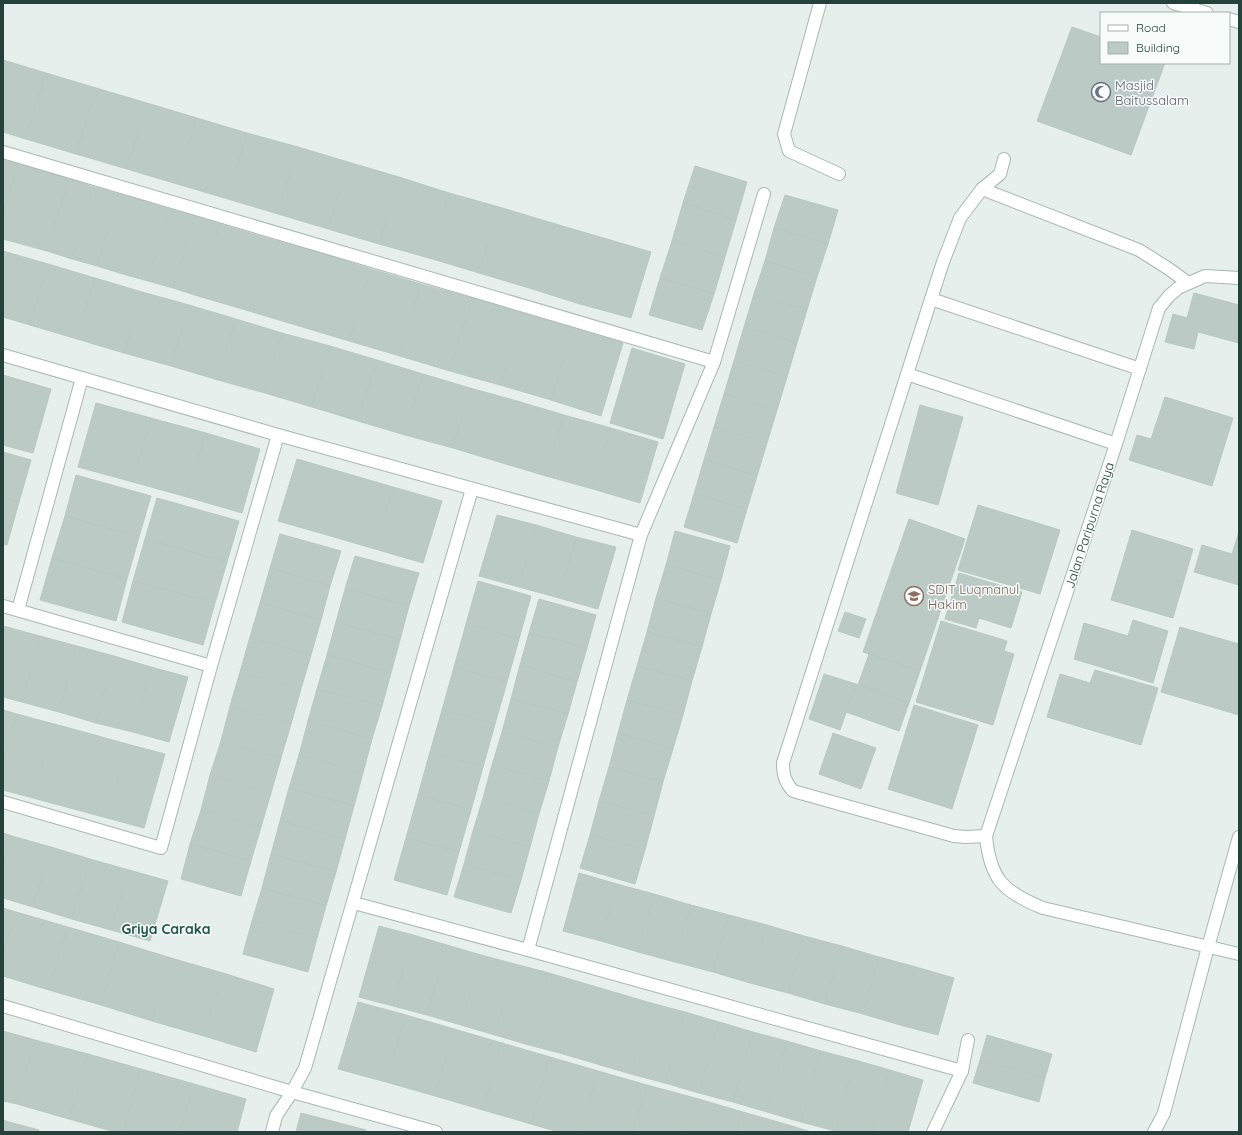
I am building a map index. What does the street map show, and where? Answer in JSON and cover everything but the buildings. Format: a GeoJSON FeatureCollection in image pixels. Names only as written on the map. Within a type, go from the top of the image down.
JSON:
{"type":"FeatureCollection","features":[{"type":"Feature","properties":{"kind":"street"},"geometry":{"type":"LineString","coordinates":[[820,3],[784,134],[789,151],[840,174]]}},
{"type":"Feature","properties":{"kind":"street"},"geometry":{"type":"LineString","coordinates":[[1173,3],[1204,12]]}},
{"type":"Feature","properties":{"kind":"street"},"geometry":{"type":"LineString","coordinates":[[3,152],[714,362]]}},
{"type":"Feature","properties":{"kind":"street"},"geometry":{"type":"LineString","coordinates":[[1004,159],[1000,174],[982,189],[960,218],[943,262],[785,756],[783,773],[787,785],[793,791],[954,836],[986,836],[988,856],[998,878],[1013,893],[1023,900],[1043,908],[1239,954]]}},
{"type":"Feature","properties":{"kind":"street"},"geometry":{"type":"LineString","coordinates":[[982,189],[1139,250],[1169,268],[1188,283]]}},
{"type":"Feature","properties":{"kind":"street"},"geometry":{"type":"LineString","coordinates":[[528,950],[641,535],[714,362],[764,194]]}},
{"type":"Feature","properties":{"kind":"street","name":"Jalan Paripurna Raya"},"geometry":{"type":"LineString","coordinates":[[986,836],[1116,444],[1159,308],[1178,288],[1188,283],[1205,276],[1238,273]]}},
{"type":"Feature","properties":{"kind":"street"},"geometry":{"type":"LineString","coordinates":[[932,299],[1140,369]]}},
{"type":"Feature","properties":{"kind":"street"},"geometry":{"type":"LineString","coordinates":[[3,355],[278,436],[641,535]]}},
{"type":"Feature","properties":{"kind":"street"},"geometry":{"type":"LineString","coordinates":[[907,374],[1116,444]]}},
{"type":"Feature","properties":{"kind":"street"},"geometry":{"type":"LineString","coordinates":[[18,610],[82,378]]}},
{"type":"Feature","properties":{"kind":"street"},"geometry":{"type":"LineString","coordinates":[[3,802],[161,848],[211,666],[278,436]]}},
{"type":"Feature","properties":{"kind":"street"},"geometry":{"type":"LineString","coordinates":[[272,1132],[276,1116],[292,1092],[305,1068],[354,903],[472,489]]}},
{"type":"Feature","properties":{"kind":"street"},"geometry":{"type":"LineString","coordinates":[[3,606],[211,666]]}},
{"type":"Feature","properties":{"kind":"street"},"geometry":{"type":"LineString","coordinates":[[1154,1132],[1164,1113],[1239,837]]}},
{"type":"Feature","properties":{"kind":"street"},"geometry":{"type":"LineString","coordinates":[[354,903],[528,950],[962,1072]]}},
{"type":"Feature","properties":{"kind":"street"},"geometry":{"type":"LineString","coordinates":[[3,1006],[292,1092],[436,1132]]}},
{"type":"Feature","properties":{"kind":"street"},"geometry":{"type":"LineString","coordinates":[[933,1132],[962,1072],[968,1040]]}},
{"type":"Feature","properties":{"kind":"place","name":"Masjid Baitussalam"},"geometry":{"type":"Point","coordinates":[1101,92]}},
{"type":"Feature","properties":{"kind":"place","name":"SDIT Luqmanul Hakim"},"geometry":{"type":"Point","coordinates":[914,596]}},
{"type":"Feature","properties":{"kind":"district","name":"Griya Caraka"},"geometry":{"type":"Point","coordinates":[166,929]}}]}
